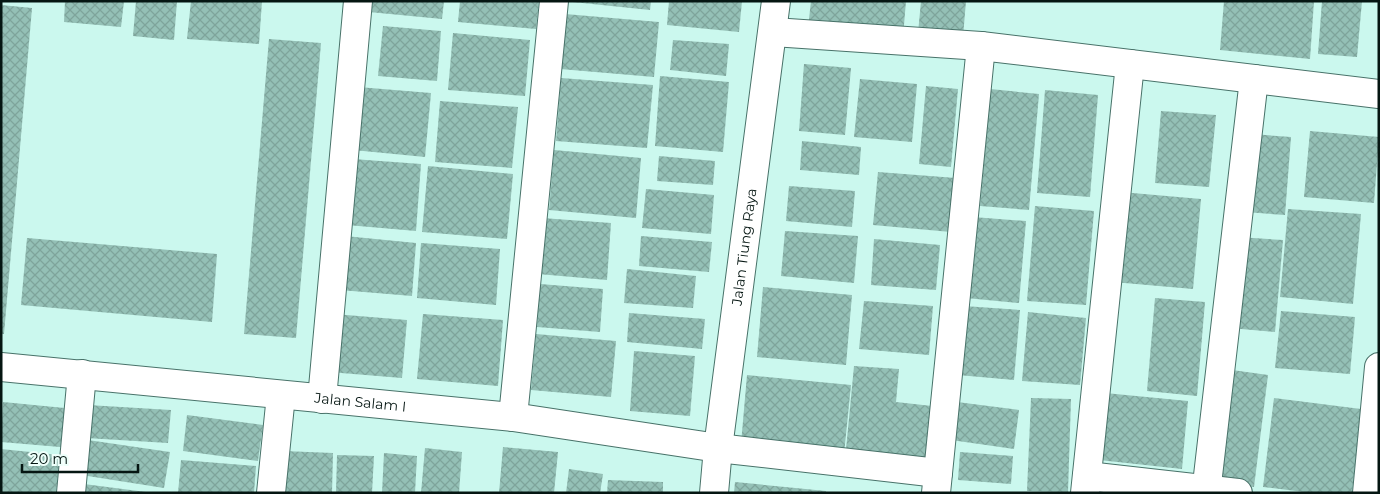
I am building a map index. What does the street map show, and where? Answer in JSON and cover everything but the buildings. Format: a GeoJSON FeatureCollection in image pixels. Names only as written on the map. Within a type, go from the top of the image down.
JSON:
{"type":"FeatureCollection","features":[{"type":"Feature","properties":{"kind":"street"},"geometry":{"type":"LineString","coordinates":[[322,399],[358,1]]}},
{"type":"Feature","properties":{"kind":"street"},"geometry":{"type":"LineString","coordinates":[[513,417],[554,1]]}},
{"type":"Feature","properties":{"kind":"street","name":"Jalan Tiung Raya"},"geometry":{"type":"LineString","coordinates":[[714,493],[718,448],[776,1]]}},
{"type":"Feature","properties":{"kind":"street"},"geometry":{"type":"LineString","coordinates":[[773,32],[981,46],[1379,94]]}},
{"type":"Feature","properties":{"kind":"street"},"geometry":{"type":"LineString","coordinates":[[937,483],[981,46]]}},
{"type":"Feature","properties":{"kind":"street"},"geometry":{"type":"LineString","coordinates":[[1130,64],[1086,484],[1238,493]]}},
{"type":"Feature","properties":{"kind":"street"},"geometry":{"type":"LineString","coordinates":[[1207,491],[1254,79]]}},
{"type":"Feature","properties":{"kind":"street","name":"Jalan Salam I"},"geometry":{"type":"LineString","coordinates":[[1,366],[513,417],[937,483]]}},
{"type":"Feature","properties":{"kind":"street"},"geometry":{"type":"LineString","coordinates":[[1367,493],[1379,367]]}},
{"type":"Feature","properties":{"kind":"street"},"geometry":{"type":"LineString","coordinates":[[71,493],[82,374]]}},
{"type":"Feature","properties":{"kind":"street"},"geometry":{"type":"LineString","coordinates":[[271,493],[281,395]]}}]}
